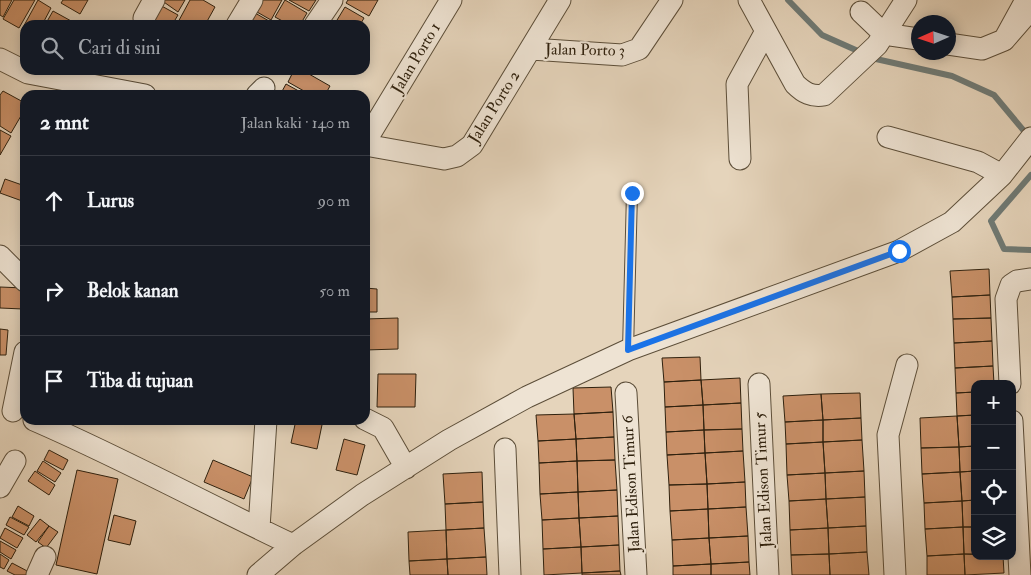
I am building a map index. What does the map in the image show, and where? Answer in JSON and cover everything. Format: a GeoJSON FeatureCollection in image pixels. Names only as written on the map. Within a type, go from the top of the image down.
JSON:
{"type":"FeatureCollection","features":[{"type":"Feature","properties":{"kind":"street"},"geometry":{"type":"LineString","coordinates":[[240,20],[252,0]]}},
{"type":"Feature","properties":{"kind":"street"},"geometry":{"type":"LineString","coordinates":[[318,20],[332,0]]}},
{"type":"Feature","properties":{"kind":"street","name":"Jalan Porto 1"},"geometry":{"type":"LineString","coordinates":[[370,136],[452,0]]}},
{"type":"Feature","properties":{"kind":"street","name":"Jalan Porto 2"},"geometry":{"type":"LineString","coordinates":[[370,145],[444,159],[457,156],[472,145],[560,0]]}},
{"type":"Feature","properties":{"kind":"street","name":"Jalan Porto 3"},"geometry":{"type":"LineString","coordinates":[[531,49],[622,55],[639,49],[672,0]]}},
{"type":"Feature","properties":{"kind":"street"},"geometry":{"type":"LineString","coordinates":[[749,0],[801,90],[814,96],[824,95],[835,86],[881,40],[906,0]]}},
{"type":"Feature","properties":{"kind":"street"},"geometry":{"type":"LineString","coordinates":[[1004,40],[1026,0]]}},
{"type":"Feature","properties":{"kind":"street"},"geometry":{"type":"LineString","coordinates":[[956,45],[982,49],[1004,40],[1031,8]]}},
{"type":"Feature","properties":{"kind":"street"},"geometry":{"type":"LineString","coordinates":[[861,12],[881,40]]}},
{"type":"Feature","properties":{"kind":"street"},"geometry":{"type":"LineString","coordinates":[[740,159],[737,84],[766,31]]}},
{"type":"Feature","properties":{"kind":"street"},"geometry":{"type":"LineString","coordinates":[[881,40],[911,39]]}},
{"type":"Feature","properties":{"kind":"street"},"geometry":{"type":"LineString","coordinates":[[0,59],[20,69]]}},
{"type":"Feature","properties":{"kind":"street"},"geometry":{"type":"LineString","coordinates":[[39,75],[118,90]]}},
{"type":"Feature","properties":{"kind":"street"},"geometry":{"type":"LineString","coordinates":[[888,137],[978,162],[1002,175]]}},
{"type":"Feature","properties":{"kind":"street"},"geometry":{"type":"LineString","coordinates":[[258,575],[294,545],[362,495],[449,440],[527,397],[628,350],[899,251],[952,222],[1002,175],[1029,140]]}},
{"type":"Feature","properties":{"kind":"street"},"geometry":{"type":"LineString","coordinates":[[0,256],[20,276]]}},
{"type":"Feature","properties":{"kind":"street"},"geometry":{"type":"LineString","coordinates":[[1010,380],[1006,299],[1011,285],[1017,281],[1031,279]]}},
{"type":"Feature","properties":{"kind":"street"},"geometry":{"type":"LineString","coordinates":[[895,575],[888,435],[907,365]]}},
{"type":"Feature","properties":{"kind":"street"},"geometry":{"type":"LineString","coordinates":[[13,411],[20,377]]}},
{"type":"Feature","properties":{"kind":"street","name":"Jalan Edison Timur 5"},"geometry":{"type":"LineString","coordinates":[[759,384],[768,575]]}},
{"type":"Feature","properties":{"kind":"street","name":"Jalan Edison Timur 6"},"geometry":{"type":"LineString","coordinates":[[626,393],[636,575]]}},
{"type":"Feature","properties":{"kind":"street"},"geometry":{"type":"LineString","coordinates":[[370,422],[383,428],[406,468]]}},
{"type":"Feature","properties":{"kind":"street"},"geometry":{"type":"LineString","coordinates":[[45,425],[105,451],[294,545]]}},
{"type":"Feature","properties":{"kind":"street"},"geometry":{"type":"LineString","coordinates":[[259,528],[266,425]]}},
{"type":"Feature","properties":{"kind":"street"},"geometry":{"type":"LineString","coordinates":[[1012,425],[1020,575]]}},
{"type":"Feature","properties":{"kind":"street"},"geometry":{"type":"LineString","coordinates":[[504,448],[510,575]]}},
{"type":"Feature","properties":{"kind":"street"},"geometry":{"type":"LineString","coordinates":[[0,487],[14,462]]}},
{"type":"Feature","properties":{"kind":"lane"},"geometry":{"type":"LineString","coordinates":[[628,350],[632,193]]}},
{"type":"Feature","properties":{"kind":"building"},"geometry":{"type":"Polygon","coordinates":[[[0,0],[12,0],[3,17],[0,15],[0,0]]]}},
{"type":"Feature","properties":{"kind":"building"},"geometry":{"type":"Polygon","coordinates":[[[14,0],[35,0],[24,20],[20,20],[19,28],[3,19],[14,0]]]}},
{"type":"Feature","properties":{"kind":"building"},"geometry":{"type":"Polygon","coordinates":[[[38,0],[51,8],[45,20],[27,20],[38,0]]]}},
{"type":"Feature","properties":{"kind":"building"},"geometry":{"type":"Polygon","coordinates":[[[63,0],[88,0],[80,14],[61,3],[63,0]]]}},
{"type":"Feature","properties":{"kind":"building"},"geometry":{"type":"Polygon","coordinates":[[[161,0],[185,0],[178,12],[161,0]]]}},
{"type":"Feature","properties":{"kind":"building"},"geometry":{"type":"Polygon","coordinates":[[[190,0],[203,0],[215,7],[208,20],[179,20],[190,0]]]}},
{"type":"Feature","properties":{"kind":"building"},"geometry":{"type":"Polygon","coordinates":[[[255,0],[282,0],[271,20],[250,8],[255,0]]]}},
{"type":"Feature","properties":{"kind":"building"},"geometry":{"type":"Polygon","coordinates":[[[285,0],[307,13],[303,20],[281,20],[275,17],[285,0]]]}},
{"type":"Feature","properties":{"kind":"building"},"geometry":{"type":"Polygon","coordinates":[[[289,0],[316,0],[309,11],[289,0]]]}},
{"type":"Feature","properties":{"kind":"building"},"geometry":{"type":"Polygon","coordinates":[[[348,0],[378,0],[369,16],[346,3],[348,0]]]}},
{"type":"Feature","properties":{"kind":"building"},"geometry":{"type":"Polygon","coordinates":[[[158,4],[178,15],[175,20],[149,20],[158,4]]]}},
{"type":"Feature","properties":{"kind":"building"},"geometry":{"type":"Polygon","coordinates":[[[345,7],[364,18],[363,20],[337,20],[345,7]]]}},
{"type":"Feature","properties":{"kind":"building"},"geometry":{"type":"Polygon","coordinates":[[[248,9],[267,20],[242,20],[248,9]]]}},
{"type":"Feature","properties":{"kind":"building"},"geometry":{"type":"Polygon","coordinates":[[[53,11],[69,20],[48,20],[53,11]]]}},
{"type":"Feature","properties":{"kind":"building"},"geometry":{"type":"Polygon","coordinates":[[[292,75],[311,75],[330,86],[328,90],[302,90],[288,82],[292,75]]]}},
{"type":"Feature","properties":{"kind":"building"},"geometry":{"type":"Polygon","coordinates":[[[286,84],[297,90],[283,90],[286,84]]]}},
{"type":"Feature","properties":{"kind":"building"},"geometry":{"type":"Polygon","coordinates":[[[3,91],[20,100],[20,118],[11,133],[0,126],[0,95],[3,91]]]}},
{"type":"Feature","properties":{"kind":"building"},"geometry":{"type":"Polygon","coordinates":[[[0,130],[11,136],[0,155],[0,130]]]}},
{"type":"Feature","properties":{"kind":"building"},"geometry":{"type":"Polygon","coordinates":[[[5,179],[20,184],[20,200],[0,193],[5,179]]]}},
{"type":"Feature","properties":{"kind":"building"},"geometry":{"type":"Polygon","coordinates":[[[989,269],[990,295],[952,297],[950,271],[989,269]]]}},
{"type":"Feature","properties":{"kind":"building"},"geometry":{"type":"Polygon","coordinates":[[[0,287],[20,288],[20,309],[0,308],[0,287]]]}},
{"type":"Feature","properties":{"kind":"building"},"geometry":{"type":"Polygon","coordinates":[[[370,288],[377,289],[377,312],[370,312],[370,288]]]}},
{"type":"Feature","properties":{"kind":"building"},"geometry":{"type":"Polygon","coordinates":[[[990,295],[991,318],[953,319],[952,297],[990,295]]]}},
{"type":"Feature","properties":{"kind":"building"},"geometry":{"type":"Polygon","coordinates":[[[398,318],[398,349],[370,350],[370,319],[398,318]]]}},
{"type":"Feature","properties":{"kind":"building"},"geometry":{"type":"Polygon","coordinates":[[[991,318],[992,341],[954,343],[953,319],[991,318]]]}},
{"type":"Feature","properties":{"kind":"building"},"geometry":{"type":"Polygon","coordinates":[[[0,329],[8,330],[6,355],[0,355],[0,329]]]}},
{"type":"Feature","properties":{"kind":"building"},"geometry":{"type":"Polygon","coordinates":[[[992,341],[993,366],[955,368],[954,343],[992,341]]]}},
{"type":"Feature","properties":{"kind":"building"},"geometry":{"type":"Polygon","coordinates":[[[700,357],[701,380],[664,382],[662,358],[700,357]]]}},
{"type":"Feature","properties":{"kind":"building"},"geometry":{"type":"Polygon","coordinates":[[[993,366],[994,380],[971,380],[971,392],[956,393],[955,368],[993,366]]]}},
{"type":"Feature","properties":{"kind":"building"},"geometry":{"type":"Polygon","coordinates":[[[378,374],[416,374],[415,407],[377,407],[378,374]]]}},
{"type":"Feature","properties":{"kind":"building"},"geometry":{"type":"Polygon","coordinates":[[[740,378],[741,403],[703,405],[701,380],[740,378]]]}},
{"type":"Feature","properties":{"kind":"building"},"geometry":{"type":"Polygon","coordinates":[[[701,380],[703,405],[665,407],[664,382],[701,380]]]}},
{"type":"Feature","properties":{"kind":"building"},"geometry":{"type":"Polygon","coordinates":[[[611,387],[613,412],[574,414],[573,388],[611,387]]]}},
{"type":"Feature","properties":{"kind":"building"},"geometry":{"type":"Polygon","coordinates":[[[971,392],[971,415],[957,416],[956,393],[971,392]]]}},
{"type":"Feature","properties":{"kind":"building"},"geometry":{"type":"Polygon","coordinates":[[[860,393],[861,418],[823,420],[821,394],[860,393]]]}},
{"type":"Feature","properties":{"kind":"building"},"geometry":{"type":"Polygon","coordinates":[[[821,394],[823,420],[785,422],[783,396],[821,394]]]}},
{"type":"Feature","properties":{"kind":"building"},"geometry":{"type":"Polygon","coordinates":[[[741,403],[742,429],[704,430],[703,405],[741,403]]]}},
{"type":"Feature","properties":{"kind":"building"},"geometry":{"type":"Polygon","coordinates":[[[703,405],[704,430],[666,432],[665,407],[703,405]]]}},
{"type":"Feature","properties":{"kind":"building"},"geometry":{"type":"Polygon","coordinates":[[[613,412],[614,437],[576,439],[574,414],[613,412]]]}},
{"type":"Feature","properties":{"kind":"building"},"geometry":{"type":"Polygon","coordinates":[[[574,414],[576,439],[538,441],[536,415],[574,414]]]}},
{"type":"Feature","properties":{"kind":"building"},"geometry":{"type":"Polygon","coordinates":[[[971,415],[971,446],[959,447],[957,416],[971,415]]]}},
{"type":"Feature","properties":{"kind":"building"},"geometry":{"type":"Polygon","coordinates":[[[957,416],[959,447],[921,448],[920,418],[957,416]]]}},
{"type":"Feature","properties":{"kind":"building"},"geometry":{"type":"Polygon","coordinates":[[[861,418],[862,440],[823,442],[823,420],[861,418]]]}},
{"type":"Feature","properties":{"kind":"building"},"geometry":{"type":"Polygon","coordinates":[[[823,420],[823,442],[786,444],[785,422],[823,420]]]}},
{"type":"Feature","properties":{"kind":"building"},"geometry":{"type":"Polygon","coordinates":[[[295,425],[322,425],[317,449],[291,443],[295,425]]]}},
{"type":"Feature","properties":{"kind":"building"},"geometry":{"type":"Polygon","coordinates":[[[742,429],[743,451],[705,453],[704,430],[742,429]]]}},
{"type":"Feature","properties":{"kind":"building"},"geometry":{"type":"Polygon","coordinates":[[[704,430],[705,453],[667,455],[666,432],[704,430]]]}},
{"type":"Feature","properties":{"kind":"building"},"geometry":{"type":"Polygon","coordinates":[[[614,437],[615,460],[577,461],[576,439],[614,437]]]}},
{"type":"Feature","properties":{"kind":"building"},"geometry":{"type":"Polygon","coordinates":[[[344,439],[365,445],[357,475],[336,470],[344,439]]]}},
{"type":"Feature","properties":{"kind":"building"},"geometry":{"type":"Polygon","coordinates":[[[576,439],[577,461],[539,463],[538,441],[576,439]]]}},
{"type":"Feature","properties":{"kind":"building"},"geometry":{"type":"Polygon","coordinates":[[[862,440],[864,471],[825,473],[823,442],[862,440]]]}},
{"type":"Feature","properties":{"kind":"building"},"geometry":{"type":"Polygon","coordinates":[[[823,442],[825,473],[787,475],[786,444],[823,442]]]}},
{"type":"Feature","properties":{"kind":"building"},"geometry":{"type":"Polygon","coordinates":[[[971,446],[971,471],[960,472],[959,447],[971,446]]]}},
{"type":"Feature","properties":{"kind":"building"},"geometry":{"type":"Polygon","coordinates":[[[959,447],[960,472],[922,474],[921,448],[959,447]]]}},
{"type":"Feature","properties":{"kind":"building"},"geometry":{"type":"Polygon","coordinates":[[[49,450],[68,460],[63,470],[44,460],[49,450]]]}},
{"type":"Feature","properties":{"kind":"building"},"geometry":{"type":"Polygon","coordinates":[[[743,451],[745,482],[707,484],[705,453],[743,451]]]}},
{"type":"Feature","properties":{"kind":"building"},"geometry":{"type":"Polygon","coordinates":[[[705,453],[707,484],[669,485],[667,455],[705,453]]]}},
{"type":"Feature","properties":{"kind":"building"},"geometry":{"type":"Polygon","coordinates":[[[213,460],[253,477],[244,499],[204,482],[213,460]]]}},
{"type":"Feature","properties":{"kind":"building"},"geometry":{"type":"Polygon","coordinates":[[[615,460],[617,490],[578,492],[577,461],[615,460]]]}},
{"type":"Feature","properties":{"kind":"building"},"geometry":{"type":"Polygon","coordinates":[[[43,461],[61,473],[55,482],[37,471],[43,461]]]}},
{"type":"Feature","properties":{"kind":"building"},"geometry":{"type":"Polygon","coordinates":[[[577,461],[578,492],[540,494],[539,463],[577,461]]]}},
{"type":"Feature","properties":{"kind":"building"},"geometry":{"type":"Polygon","coordinates":[[[77,470],[118,479],[97,574],[56,565],[77,470]]]}},
{"type":"Feature","properties":{"kind":"building"},"geometry":{"type":"Polygon","coordinates":[[[35,471],[55,485],[49,495],[28,481],[35,471]]]}},
{"type":"Feature","properties":{"kind":"building"},"geometry":{"type":"Polygon","coordinates":[[[864,471],[865,497],[826,499],[825,473],[864,471]]]}},
{"type":"Feature","properties":{"kind":"building"},"geometry":{"type":"Polygon","coordinates":[[[971,471],[971,500],[962,501],[960,472],[971,471]]]}},
{"type":"Feature","properties":{"kind":"building"},"geometry":{"type":"Polygon","coordinates":[[[482,472],[483,502],[445,504],[443,474],[482,472]]]}},
{"type":"Feature","properties":{"kind":"building"},"geometry":{"type":"Polygon","coordinates":[[[960,472],[962,501],[924,503],[922,474],[960,472]]]}},
{"type":"Feature","properties":{"kind":"building"},"geometry":{"type":"Polygon","coordinates":[[[825,473],[826,499],[789,501],[787,475],[825,473]]]}},
{"type":"Feature","properties":{"kind":"building"},"geometry":{"type":"Polygon","coordinates":[[[745,482],[746,507],[708,509],[707,484],[745,482]]]}},
{"type":"Feature","properties":{"kind":"building"},"geometry":{"type":"Polygon","coordinates":[[[707,484],[708,509],[670,511],[669,485],[707,484]]]}},
{"type":"Feature","properties":{"kind":"building"},"geometry":{"type":"Polygon","coordinates":[[[617,490],[618,516],[579,518],[578,492],[617,490]]]}},
{"type":"Feature","properties":{"kind":"building"},"geometry":{"type":"Polygon","coordinates":[[[578,492],[579,518],[542,520],[540,494],[578,492]]]}},
{"type":"Feature","properties":{"kind":"building"},"geometry":{"type":"Polygon","coordinates":[[[865,497],[866,526],[828,528],[826,499],[865,497]]]}},
{"type":"Feature","properties":{"kind":"building"},"geometry":{"type":"Polygon","coordinates":[[[826,499],[828,528],[790,530],[789,501],[826,499]]]}},
{"type":"Feature","properties":{"kind":"building"},"geometry":{"type":"Polygon","coordinates":[[[971,500],[971,527],[963,527],[962,501],[971,500]]]}},
{"type":"Feature","properties":{"kind":"building"},"geometry":{"type":"Polygon","coordinates":[[[962,501],[963,527],[925,529],[924,503],[962,501]]]}},
{"type":"Feature","properties":{"kind":"building"},"geometry":{"type":"Polygon","coordinates":[[[483,502],[484,528],[446,530],[445,504],[483,502]]]}},
{"type":"Feature","properties":{"kind":"building"},"geometry":{"type":"Polygon","coordinates":[[[18,506],[34,516],[29,526],[12,517],[18,506]]]}},
{"type":"Feature","properties":{"kind":"building"},"geometry":{"type":"Polygon","coordinates":[[[746,507],[748,536],[709,538],[708,509],[746,507]]]}},
{"type":"Feature","properties":{"kind":"building"},"geometry":{"type":"Polygon","coordinates":[[[708,509],[709,538],[672,540],[670,511],[708,509]]]}},
{"type":"Feature","properties":{"kind":"building"},"geometry":{"type":"Polygon","coordinates":[[[114,515],[136,521],[130,545],[108,540],[114,515]]]}},
{"type":"Feature","properties":{"kind":"building"},"geometry":{"type":"Polygon","coordinates":[[[618,516],[619,545],[581,547],[579,518],[618,516]]]}},
{"type":"Feature","properties":{"kind":"building"},"geometry":{"type":"Polygon","coordinates":[[[10,517],[29,527],[24,535],[6,525],[10,517]]]}},
{"type":"Feature","properties":{"kind":"building"},"geometry":{"type":"Polygon","coordinates":[[[579,518],[581,547],[543,549],[542,520],[579,518]]]}},
{"type":"Feature","properties":{"kind":"building"},"geometry":{"type":"Polygon","coordinates":[[[40,519],[49,526],[36,542],[27,535],[40,519]]]}},
{"type":"Feature","properties":{"kind":"building"},"geometry":{"type":"Polygon","coordinates":[[[49,526],[58,532],[46,548],[38,542],[49,526]]]}},
{"type":"Feature","properties":{"kind":"building"},"geometry":{"type":"Polygon","coordinates":[[[866,526],[867,552],[829,554],[828,528],[866,526]]]}},
{"type":"Feature","properties":{"kind":"building"},"geometry":{"type":"Polygon","coordinates":[[[963,527],[971,527],[971,554],[964,554],[963,527]]]}},
{"type":"Feature","properties":{"kind":"building"},"geometry":{"type":"Polygon","coordinates":[[[963,527],[964,554],[927,556],[925,529],[963,527]]]}},
{"type":"Feature","properties":{"kind":"building"},"geometry":{"type":"Polygon","coordinates":[[[5,528],[23,538],[17,548],[0,538],[5,528]]]}},
{"type":"Feature","properties":{"kind":"building"},"geometry":{"type":"Polygon","coordinates":[[[484,528],[486,557],[447,559],[446,530],[484,528]]]}},
{"type":"Feature","properties":{"kind":"building"},"geometry":{"type":"Polygon","coordinates":[[[828,528],[829,554],[791,555],[790,530],[828,528]]]}},
{"type":"Feature","properties":{"kind":"building"},"geometry":{"type":"Polygon","coordinates":[[[446,530],[447,559],[409,561],[408,532],[446,530]]]}},
{"type":"Feature","properties":{"kind":"building"},"geometry":{"type":"Polygon","coordinates":[[[748,536],[749,562],[711,564],[709,538],[748,536]]]}},
{"type":"Feature","properties":{"kind":"building"},"geometry":{"type":"Polygon","coordinates":[[[709,538],[711,564],[673,566],[672,540],[709,538]]]}},
{"type":"Feature","properties":{"kind":"building"},"geometry":{"type":"Polygon","coordinates":[[[0,541],[16,550],[11,559],[0,552],[0,541]]]}},
{"type":"Feature","properties":{"kind":"building"},"geometry":{"type":"Polygon","coordinates":[[[619,545],[620,571],[582,573],[581,547],[619,545]]]}},
{"type":"Feature","properties":{"kind":"building"},"geometry":{"type":"Polygon","coordinates":[[[581,547],[582,573],[544,575],[543,549],[581,547]]]}},
{"type":"Feature","properties":{"kind":"building"},"geometry":{"type":"Polygon","coordinates":[[[867,552],[869,575],[830,575],[829,554],[867,552]]]}},
{"type":"Feature","properties":{"kind":"building"},"geometry":{"type":"Polygon","coordinates":[[[0,554],[9,560],[4,569],[0,567],[0,554]]]}},
{"type":"Feature","properties":{"kind":"building"},"geometry":{"type":"Polygon","coordinates":[[[829,554],[830,575],[792,575],[791,555],[829,554]]]}},
{"type":"Feature","properties":{"kind":"building"},"geometry":{"type":"Polygon","coordinates":[[[964,554],[971,554],[971,560],[1003,560],[1004,573],[965,575],[964,554]]]}},
{"type":"Feature","properties":{"kind":"building"},"geometry":{"type":"Polygon","coordinates":[[[964,554],[965,575],[927,575],[927,556],[964,554]]]}},
{"type":"Feature","properties":{"kind":"building"},"geometry":{"type":"Polygon","coordinates":[[[486,557],[487,575],[448,575],[447,559],[486,557]]]}},
{"type":"Feature","properties":{"kind":"building"},"geometry":{"type":"Polygon","coordinates":[[[447,559],[448,575],[410,575],[409,561],[447,559]]]}},
{"type":"Feature","properties":{"kind":"building"},"geometry":{"type":"Polygon","coordinates":[[[749,562],[750,575],[711,575],[711,564],[749,562]]]}},
{"type":"Feature","properties":{"kind":"building"},"geometry":{"type":"Polygon","coordinates":[[[12,563],[31,573],[29,575],[15,575],[7,571],[12,563]]]}},
{"type":"Feature","properties":{"kind":"building"},"geometry":{"type":"Polygon","coordinates":[[[711,564],[711,575],[673,575],[673,566],[711,564]]]}},
{"type":"Feature","properties":{"kind":"building"},"geometry":{"type":"Polygon","coordinates":[[[620,571],[621,575],[582,575],[582,573],[620,571]]]}},
{"type":"Feature","properties":{"kind":"waterway"},"geometry":{"type":"LineString","coordinates":[[788,0],[822,35],[876,59],[952,76],[994,95],[1029,137]]}},
{"type":"Feature","properties":{"kind":"waterway"},"geometry":{"type":"LineString","coordinates":[[1031,175],[991,221],[1004,249],[1031,250]]}},
{"type":"Feature","properties":{"kind":"route"},"geometry":{"type":"LineString","coordinates":[[632,193],[628,350],[899,251]]}}]}
